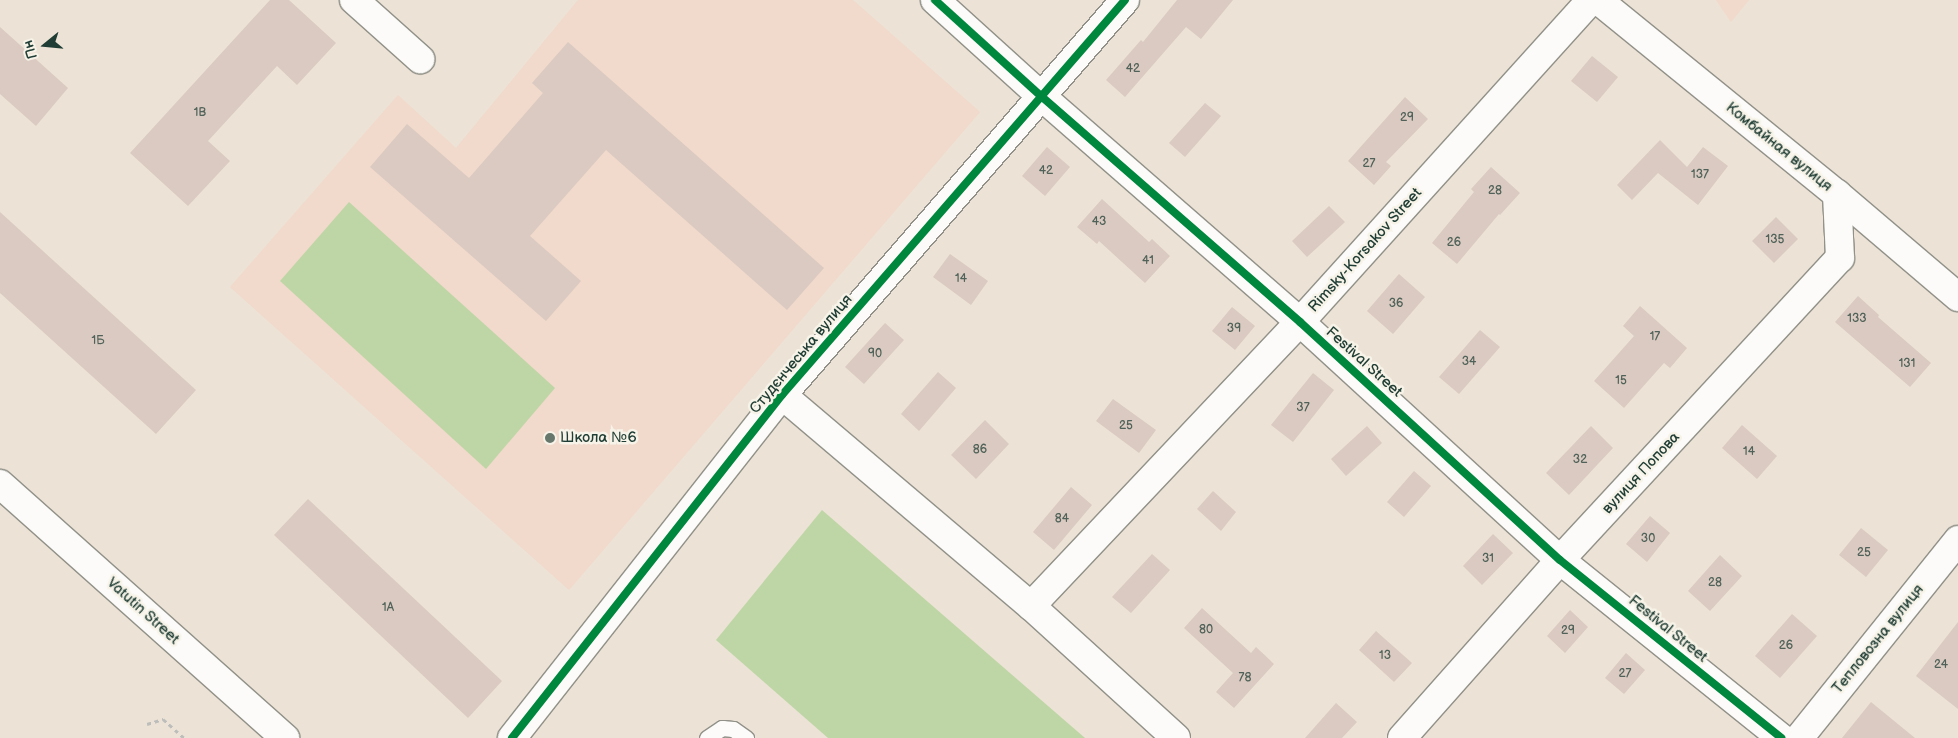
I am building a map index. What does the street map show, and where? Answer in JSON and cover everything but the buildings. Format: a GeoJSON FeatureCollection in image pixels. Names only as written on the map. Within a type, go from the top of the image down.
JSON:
{"type":"FeatureCollection","features":[{"type":"Feature","properties":{"kind":"street"},"geometry":{"type":"LineString","coordinates":[[354,0],[420,59]]}},
{"type":"Feature","properties":{"kind":"street","name":"Festival Street"},"geometry":{"type":"LineString","coordinates":[[935,0],[1041,96],[1300,322],[1560,560],[1781,738]]}},
{"type":"Feature","properties":{"kind":"street","name":"Студєнчеська вулиця"},"geometry":{"type":"LineString","coordinates":[[512,738],[782,395],[1125,0]]}},
{"type":"Feature","properties":{"kind":"street","name":"Rimsky-Korsakov Street"},"geometry":{"type":"LineString","coordinates":[[1031,606],[1300,322],[1591,0]]}},
{"type":"Feature","properties":{"kind":"street","name":"Комбайная вулиця"},"geometry":{"type":"LineString","coordinates":[[1598,0],[1837,194],[1958,297]]}},
{"type":"Feature","properties":{"kind":"street","name":"вулиця Попова"},"geometry":{"type":"LineString","coordinates":[[1402,738],[1560,560],[1840,258],[1837,194]]}},
{"type":"Feature","properties":{"kind":"street"},"geometry":{"type":"LineString","coordinates":[[782,395],[1031,606],[1164,734]]}},
{"type":"Feature","properties":{"kind":"street","name":"Vatutin Street"},"geometry":{"type":"LineString","coordinates":[[0,484],[285,738]]}},
{"type":"Feature","properties":{"kind":"street","name":"Тепловозна вулиця"},"geometry":{"type":"LineString","coordinates":[[1799,738],[1958,540]]}},
{"type":"Feature","properties":{"kind":"lane"},"geometry":{"type":"LineString","coordinates":[[707,738],[722,728],[733,729],[746,738]]}},
{"type":"Feature","properties":{"kind":"path"},"geometry":{"type":"LineString","coordinates":[[147,724],[163,719],[184,738]]}},
{"type":"Feature","properties":{"kind":"shaded area","name":"Школа №6"},"geometry":{"type":"Polygon","coordinates":[[[578,0],[853,0],[980,112],[569,590],[230,287],[398,95],[456,148],[578,0]]]}},
{"type":"Feature","properties":{"kind":"shaded area"},"geometry":{"type":"Polygon","coordinates":[[[1716,0],[1749,0],[1731,22],[1716,0]]]}},
{"type":"Feature","properties":{"kind":"green space"},"geometry":{"type":"Polygon","coordinates":[[[349,202],[555,388],[486,469],[280,281],[349,202]]]}},
{"type":"Feature","properties":{"kind":"green space"},"geometry":{"type":"Polygon","coordinates":[[[822,510],[1085,738],[828,738],[716,640],[822,510]]]}},
{"type":"Feature","properties":{"kind":"cycle path"},"geometry":{"type":"LineString","coordinates":[[935,0],[1041,96],[1300,322],[1560,560],[1781,738]]}},
{"type":"Feature","properties":{"kind":"cycle path"},"geometry":{"type":"LineString","coordinates":[[512,738],[782,395],[1125,0]]}},
{"type":"Feature","properties":{"kind":"place","name":"Школа №6"},"geometry":{"type":"Point","coordinates":[550,438]}}]}
